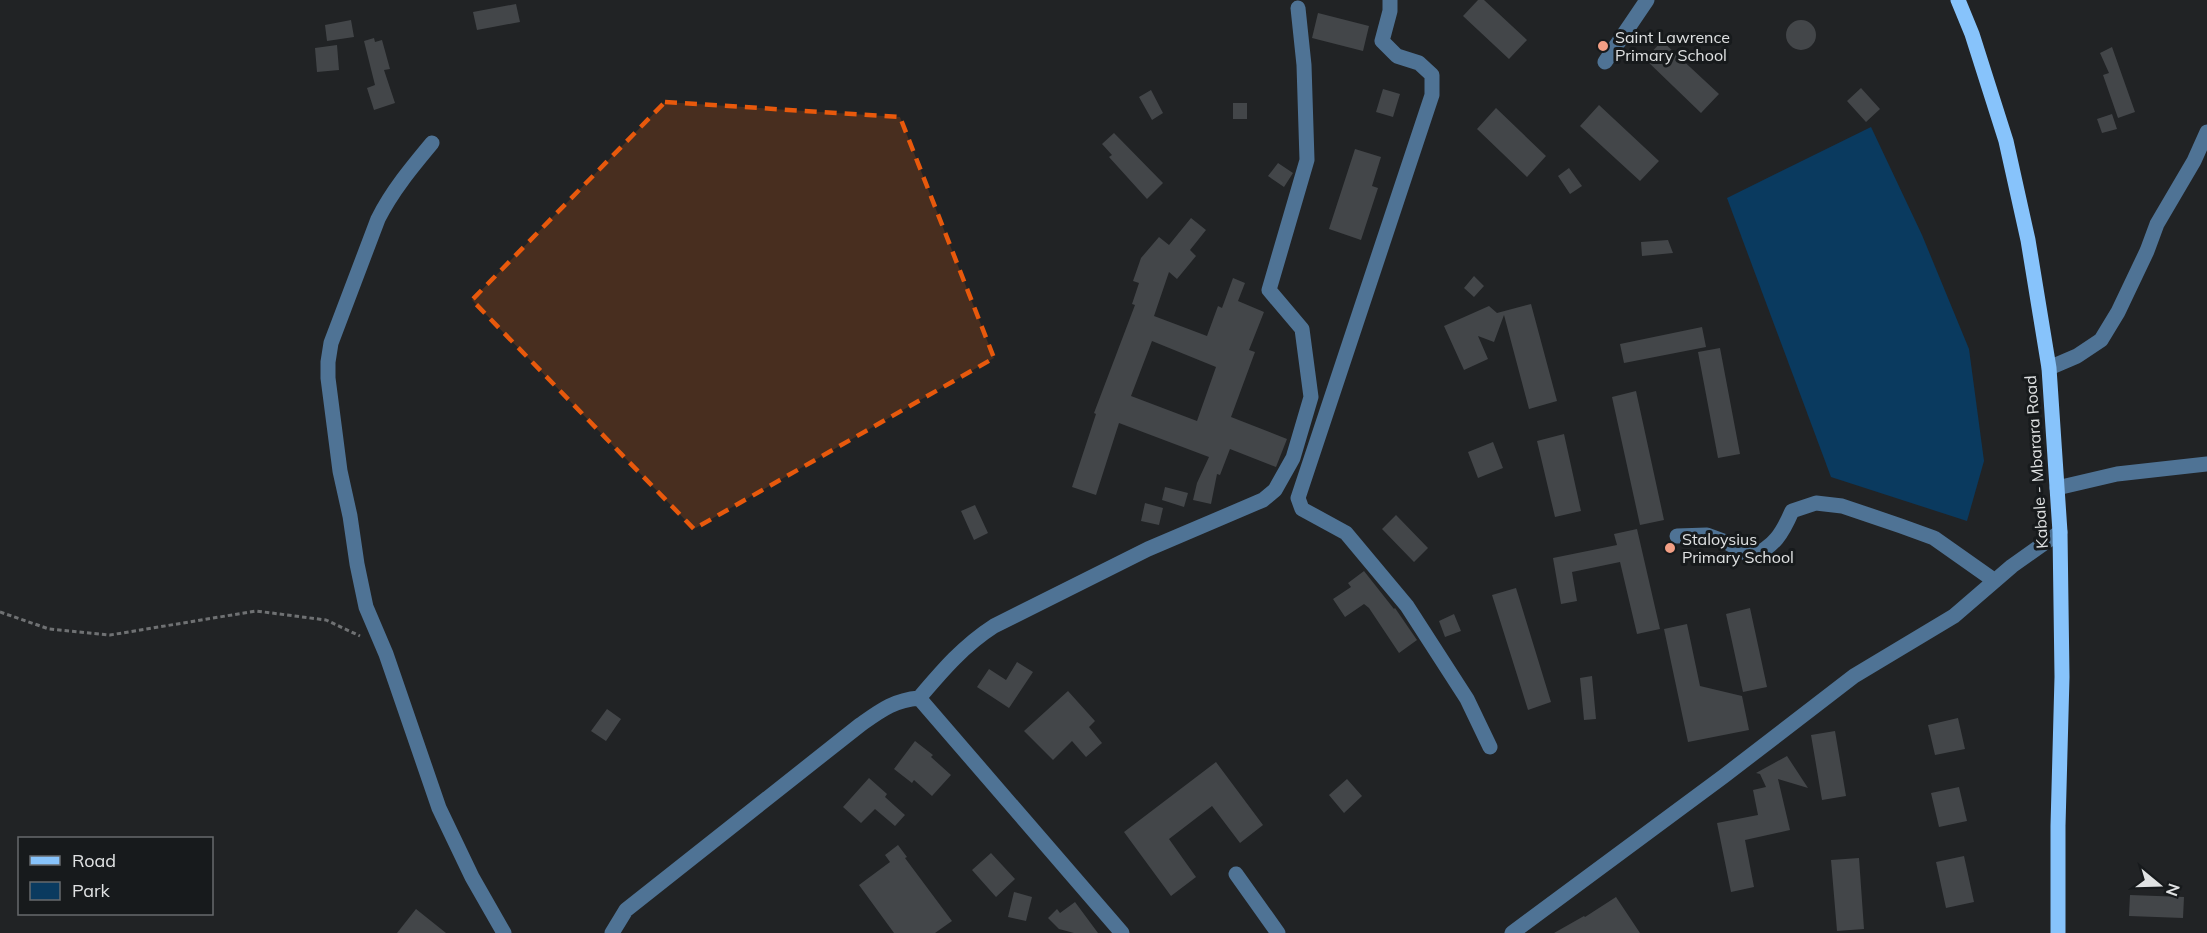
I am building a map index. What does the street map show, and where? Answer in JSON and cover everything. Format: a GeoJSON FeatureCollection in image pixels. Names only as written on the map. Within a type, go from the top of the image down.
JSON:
{"type":"FeatureCollection","features":[{"type":"Feature","properties":{"kind":"main road","name":"Kabale - Mbarara Road"},"geometry":{"type":"LineString","coordinates":[[1958,0],[1972,34],[2006,141],[2028,240],[2049,368],[2060,532],[2062,677],[2058,933]]}},
{"type":"Feature","properties":{"kind":"street"},"geometry":{"type":"LineString","coordinates":[[1390,0],[1390,11],[1382,41],[1397,56],[1419,63],[1432,75],[1432,95],[1298,498],[1302,509],[1346,533],[1407,606],[1467,699],[1490,747]]}},
{"type":"Feature","properties":{"kind":"street"},"geometry":{"type":"LineString","coordinates":[[1605,62],[1647,0]]}},
{"type":"Feature","properties":{"kind":"street"},"geometry":{"type":"LineString","coordinates":[[612,933],[626,910],[860,725],[882,710],[903,700],[919,698],[949,662],[974,639],[994,626],[1148,549],[1263,500],[1275,490],[1286,475],[1293,458],[1311,397],[1302,329],[1269,290],[1308,160],[1304,64],[1298,8]]}},
{"type":"Feature","properties":{"kind":"street"},"geometry":{"type":"LineString","coordinates":[[2049,368],[2078,356],[2102,340],[2147,251],[2157,224],[2194,161],[2207,132]]}},
{"type":"Feature","properties":{"kind":"street"},"geometry":{"type":"LineString","coordinates":[[432,143],[409,170],[378,219],[331,343],[328,378],[340,471],[366,607],[386,654],[439,808],[472,877],[504,933]]}},
{"type":"Feature","properties":{"kind":"street"},"geometry":{"type":"LineString","coordinates":[[2057,488],[2117,474],[2207,464]]}},
{"type":"Feature","properties":{"kind":"street"},"geometry":{"type":"LineString","coordinates":[[1677,536],[1707,535],[1726,542],[1751,556],[1764,552],[1784,531],[1791,511],[1816,503],[1842,506],[1934,538],[1995,581]]}},
{"type":"Feature","properties":{"kind":"street"},"geometry":{"type":"LineString","coordinates":[[1512,933],[1724,776],[1854,676],[1954,616],[2012,566],[2060,532]]}},
{"type":"Feature","properties":{"kind":"street"},"geometry":{"type":"LineString","coordinates":[[919,698],[1122,933]]}},
{"type":"Feature","properties":{"kind":"street"},"geometry":{"type":"LineString","coordinates":[[1236,874],[1278,933]]}},
{"type":"Feature","properties":{"kind":"path"},"geometry":{"type":"LineString","coordinates":[[0,612],[49,629],[110,635],[256,611],[326,620],[356,632],[363,638]]}},
{"type":"Feature","properties":{"kind":"highlighted area"},"geometry":{"type":"Polygon","coordinates":[[[665,102],[900,117],[994,358],[694,529],[472,300],[665,102]]]}},
{"type":"Feature","properties":{"kind":"green space"},"geometry":{"type":"Polygon","coordinates":[[[1871,127],[1922,235],[1969,349],[1984,461],[1967,521],[1831,477],[1727,198],[1871,127]]]}},
{"type":"Feature","properties":{"kind":"building"},"geometry":{"type":"Polygon","coordinates":[[[1478,0],[1484,0],[1527,40],[1509,59],[1463,16],[1478,0]]]}},
{"type":"Feature","properties":{"kind":"building"},"geometry":{"type":"Polygon","coordinates":[[[516,4],[520,22],[477,30],[473,12],[516,4]]]}},
{"type":"Feature","properties":{"kind":"building"},"geometry":{"type":"Polygon","coordinates":[[[1318,13],[1369,26],[1363,51],[1312,38],[1318,13]]]}},
{"type":"Feature","properties":{"kind":"building"},"geometry":{"type":"Polygon","coordinates":[[[351,20],[354,37],[327,41],[325,25],[351,20]]]}},
{"type":"Feature","properties":{"kind":"building"},"geometry":{"type":"Polygon","coordinates":[[[1801,20],[1807,21],[1815,29],[1815,41],[1807,49],[1801,50],[1795,49],[1787,41],[1786,35],[1787,29],[1795,21],[1801,20]]]}},
{"type":"Feature","properties":{"kind":"building"},"geometry":{"type":"Polygon","coordinates":[[[374,38],[375,42],[382,40],[390,69],[384,70],[395,103],[374,110],[367,88],[375,85],[364,41],[374,38]]]}},
{"type":"Feature","properties":{"kind":"building"},"geometry":{"type":"Polygon","coordinates":[[[1662,41],[1719,94],[1701,113],[1645,59],[1662,41]]]}},
{"type":"Feature","properties":{"kind":"building"},"geometry":{"type":"Polygon","coordinates":[[[337,45],[339,70],[317,72],[315,48],[337,45]]]}},
{"type":"Feature","properties":{"kind":"building"},"geometry":{"type":"Polygon","coordinates":[[[2112,47],[2135,112],[2118,118],[2103,75],[2109,73],[2100,53],[2112,47]]]}},
{"type":"Feature","properties":{"kind":"building"},"geometry":{"type":"Polygon","coordinates":[[[1861,88],[1880,109],[1866,122],[1847,101],[1861,88]]]}},
{"type":"Feature","properties":{"kind":"building"},"geometry":{"type":"Polygon","coordinates":[[[1383,89],[1400,94],[1393,117],[1376,112],[1383,89]]]}},
{"type":"Feature","properties":{"kind":"building"},"geometry":{"type":"Polygon","coordinates":[[[1151,90],[1163,113],[1152,120],[1139,97],[1151,90]]]}},
{"type":"Feature","properties":{"kind":"building"},"geometry":{"type":"Polygon","coordinates":[[[1233,103],[1247,103],[1247,119],[1233,119],[1233,103]]]}},
{"type":"Feature","properties":{"kind":"building"},"geometry":{"type":"Polygon","coordinates":[[[1599,105],[1659,161],[1640,181],[1580,126],[1599,105]]]}},
{"type":"Feature","properties":{"kind":"building"},"geometry":{"type":"Polygon","coordinates":[[[1496,108],[1546,156],[1527,177],[1477,129],[1496,108]]]}},
{"type":"Feature","properties":{"kind":"building"},"geometry":{"type":"Polygon","coordinates":[[[2112,114],[2117,129],[2102,133],[2097,119],[2112,114]]]}},
{"type":"Feature","properties":{"kind":"building"},"geometry":{"type":"Polygon","coordinates":[[[1114,133],[1163,183],[1147,199],[1109,157],[1112,155],[1102,144],[1114,133]]]}},
{"type":"Feature","properties":{"kind":"building"},"geometry":{"type":"Polygon","coordinates":[[[1355,149],[1381,157],[1372,186],[1378,188],[1361,240],[1329,229],[1355,149]]]}},
{"type":"Feature","properties":{"kind":"building"},"geometry":{"type":"Polygon","coordinates":[[[1278,163],[1293,173],[1284,187],[1268,176],[1278,163]]]}},
{"type":"Feature","properties":{"kind":"building"},"geometry":{"type":"Polygon","coordinates":[[[1569,168],[1582,186],[1570,194],[1558,176],[1569,168]]]}},
{"type":"Feature","properties":{"kind":"building"},"geometry":{"type":"Polygon","coordinates":[[[1191,218],[1206,230],[1190,250],[1196,256],[1177,279],[1169,272],[1154,316],[1207,336],[1218,306],[1222,308],[1233,278],[1245,283],[1238,301],[1264,312],[1249,350],[1255,352],[1231,417],[1287,439],[1276,467],[1230,449],[1220,475],[1217,474],[1211,504],[1193,500],[1197,483],[1209,457],[1119,423],[1096,495],[1072,487],[1096,414],[1094,413],[1135,305],[1132,304],[1139,283],[1133,281],[1141,258],[1159,237],[1169,245],[1191,218]],[[1152,341],[1131,396],[1197,421],[1216,367],[1152,341]]]}},
{"type":"Feature","properties":{"kind":"building"},"geometry":{"type":"Polygon","coordinates":[[[1668,240],[1673,253],[1642,256],[1641,242],[1668,240]]]}},
{"type":"Feature","properties":{"kind":"building"},"geometry":{"type":"Polygon","coordinates":[[[1474,276],[1484,286],[1474,297],[1464,288],[1474,276]]]}},
{"type":"Feature","properties":{"kind":"building"},"geometry":{"type":"Polygon","coordinates":[[[1531,304],[1557,401],[1529,409],[1504,315],[1494,342],[1478,336],[1488,359],[1464,370],[1444,326],[1489,306],[1497,313],[1531,304]]]}},
{"type":"Feature","properties":{"kind":"building"},"geometry":{"type":"Polygon","coordinates":[[[1702,327],[1706,347],[1624,363],[1620,344],[1702,327]]]}},
{"type":"Feature","properties":{"kind":"building"},"geometry":{"type":"Polygon","coordinates":[[[1720,348],[1740,454],[1718,458],[1698,352],[1720,348]]]}},
{"type":"Feature","properties":{"kind":"building"},"geometry":{"type":"Polygon","coordinates":[[[1636,391],[1664,520],[1640,525],[1612,397],[1636,391]]]}},
{"type":"Feature","properties":{"kind":"building"},"geometry":{"type":"Polygon","coordinates":[[[1564,434],[1581,511],[1555,517],[1537,441],[1564,434]]]}},
{"type":"Feature","properties":{"kind":"building"},"geometry":{"type":"Polygon","coordinates":[[[1493,442],[1503,468],[1478,478],[1468,452],[1493,442]]]}},
{"type":"Feature","properties":{"kind":"building"},"geometry":{"type":"Polygon","coordinates":[[[1165,487],[1188,493],[1184,507],[1162,500],[1165,487]]]}},
{"type":"Feature","properties":{"kind":"building"},"geometry":{"type":"Polygon","coordinates":[[[1145,503],[1163,508],[1159,525],[1141,521],[1145,503]]]}},
{"type":"Feature","properties":{"kind":"building"},"geometry":{"type":"Polygon","coordinates":[[[975,505],[988,533],[974,540],[961,511],[975,505]]]}},
{"type":"Feature","properties":{"kind":"building"},"geometry":{"type":"Polygon","coordinates":[[[1396,515],[1428,548],[1414,562],[1382,529],[1396,515]]]}},
{"type":"Feature","properties":{"kind":"building"},"geometry":{"type":"Polygon","coordinates":[[[1637,529],[1660,629],[1637,634],[1620,562],[1572,572],[1577,601],[1561,604],[1553,558],[1617,545],[1614,534],[1637,529]]]}},
{"type":"Feature","properties":{"kind":"building"},"geometry":{"type":"Polygon","coordinates":[[[1364,571],[1395,608],[1417,640],[1399,653],[1369,608],[1364,604],[1345,617],[1333,599],[1351,587],[1348,583],[1364,571]]]}},
{"type":"Feature","properties":{"kind":"building"},"geometry":{"type":"Polygon","coordinates":[[[1516,588],[1551,702],[1528,710],[1492,595],[1516,588]]]}},
{"type":"Feature","properties":{"kind":"building"},"geometry":{"type":"Polygon","coordinates":[[[1750,608],[1767,687],[1743,692],[1726,614],[1750,608]]]}},
{"type":"Feature","properties":{"kind":"building"},"geometry":{"type":"Polygon","coordinates":[[[1454,614],[1461,631],[1445,637],[1439,621],[1454,614]]]}},
{"type":"Feature","properties":{"kind":"building"},"geometry":{"type":"Polygon","coordinates":[[[1687,624],[1700,686],[1742,696],[1749,730],[1688,742],[1664,629],[1687,624]]]}},
{"type":"Feature","properties":{"kind":"building"},"geometry":{"type":"Polygon","coordinates":[[[1017,662],[1033,672],[1009,708],[977,687],[989,669],[1006,680],[1017,662]]]}},
{"type":"Feature","properties":{"kind":"building"},"geometry":{"type":"Polygon","coordinates":[[[1592,676],[1596,719],[1584,720],[1580,678],[1592,676]]]}},
{"type":"Feature","properties":{"kind":"building"},"geometry":{"type":"Polygon","coordinates":[[[1068,691],[1095,721],[1089,727],[1102,743],[1086,757],[1072,741],[1053,760],[1024,731],[1068,691]]]}},
{"type":"Feature","properties":{"kind":"building"},"geometry":{"type":"Polygon","coordinates":[[[607,709],[621,719],[606,741],[591,731],[607,709]]]}},
{"type":"Feature","properties":{"kind":"building"},"geometry":{"type":"Polygon","coordinates":[[[1958,718],[1965,749],[1935,755],[1928,725],[1958,718]]]}},
{"type":"Feature","properties":{"kind":"building"},"geometry":{"type":"Polygon","coordinates":[[[1835,731],[1846,796],[1822,800],[1811,735],[1835,731]]]}},
{"type":"Feature","properties":{"kind":"building"},"geometry":{"type":"Polygon","coordinates":[[[915,741],[933,755],[931,757],[951,775],[932,796],[914,780],[912,783],[894,769],[915,741]]]}},
{"type":"Feature","properties":{"kind":"building"},"geometry":{"type":"Polygon","coordinates":[[[1787,756],[1808,788],[1778,779],[1790,830],[1745,840],[1754,887],[1731,892],[1717,823],[1758,815],[1753,790],[1766,787],[1760,774],[1756,773],[1787,756]]]}},
{"type":"Feature","properties":{"kind":"building"},"geometry":{"type":"Polygon","coordinates":[[[1216,762],[1263,825],[1240,843],[1212,806],[1169,839],[1196,877],[1171,896],[1124,832],[1216,762]]]}},
{"type":"Feature","properties":{"kind":"building"},"geometry":{"type":"Polygon","coordinates":[[[869,778],[905,815],[895,826],[875,809],[861,823],[843,807],[869,778]]]}},
{"type":"Feature","properties":{"kind":"building"},"geometry":{"type":"Polygon","coordinates":[[[1347,779],[1362,796],[1344,813],[1329,795],[1347,779]]]}},
{"type":"Feature","properties":{"kind":"building"},"geometry":{"type":"Polygon","coordinates":[[[1959,787],[1967,821],[1939,827],[1931,793],[1959,787]]]}},
{"type":"Feature","properties":{"kind":"building"},"geometry":{"type":"Polygon","coordinates":[[[898,845],[907,857],[905,858],[952,921],[935,933],[894,933],[859,885],[890,862],[885,855],[898,845]]]}},
{"type":"Feature","properties":{"kind":"building"},"geometry":{"type":"Polygon","coordinates":[[[991,853],[1015,879],[996,897],[972,870],[991,853]]]}},
{"type":"Feature","properties":{"kind":"building"},"geometry":{"type":"Polygon","coordinates":[[[1964,856],[1974,902],[1946,908],[1936,862],[1964,856]]]}},
{"type":"Feature","properties":{"kind":"building"},"geometry":{"type":"Polygon","coordinates":[[[1859,858],[1864,929],[1837,931],[1831,860],[1859,858]]]}},
{"type":"Feature","properties":{"kind":"building"},"geometry":{"type":"Polygon","coordinates":[[[1014,892],[1032,897],[1026,921],[1008,917],[1014,892]]]}},
{"type":"Feature","properties":{"kind":"building"},"geometry":{"type":"Polygon","coordinates":[[[2130,895],[2184,897],[2183,918],[2129,916],[2130,895]]]}},
{"type":"Feature","properties":{"kind":"building"},"geometry":{"type":"Polygon","coordinates":[[[1616,897],[1640,933],[1554,933],[1585,917],[1616,897]]]}},
{"type":"Feature","properties":{"kind":"building"},"geometry":{"type":"Polygon","coordinates":[[[1075,902],[1098,933],[1074,933],[1059,929],[1048,918],[1057,909],[1060,913],[1075,902]]]}},
{"type":"Feature","properties":{"kind":"building"},"geometry":{"type":"Polygon","coordinates":[[[416,909],[446,933],[397,933],[416,909]]]}},
{"type":"Feature","properties":{"kind":"place","name":"Saint Lawrence Primary School"},"geometry":{"type":"Point","coordinates":[1603,46]}},
{"type":"Feature","properties":{"kind":"place","name":"Staloysius Primary School"},"geometry":{"type":"Point","coordinates":[1670,548]}}]}
